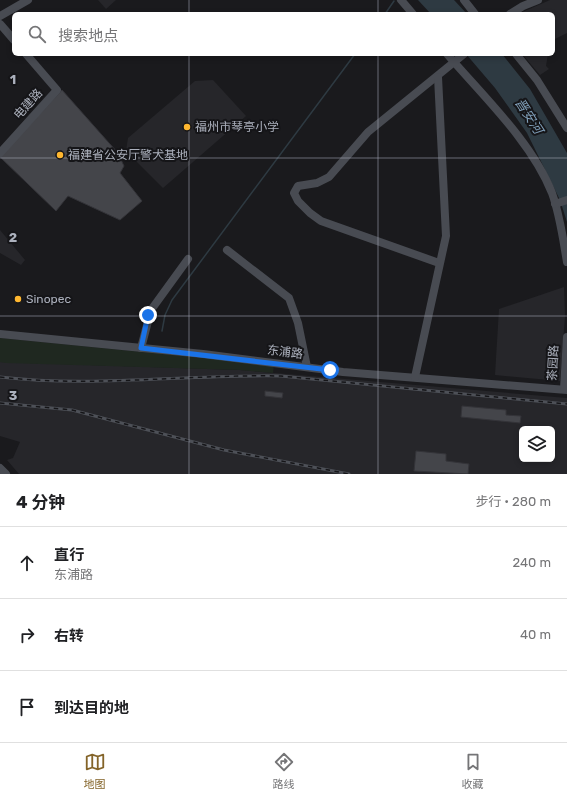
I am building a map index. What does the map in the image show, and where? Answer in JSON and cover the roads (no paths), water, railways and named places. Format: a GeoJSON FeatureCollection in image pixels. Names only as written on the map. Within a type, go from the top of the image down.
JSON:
{"type":"FeatureCollection","features":[{"type":"Feature","properties":{"kind":"street"},"geometry":{"type":"LineString","coordinates":[[0,16],[28,0]]}},
{"type":"Feature","properties":{"kind":"street"},"geometry":{"type":"LineString","coordinates":[[401,0],[411,12]]}},
{"type":"Feature","properties":{"kind":"street"},"geometry":{"type":"LineString","coordinates":[[464,0],[473,12]]}},
{"type":"Feature","properties":{"kind":"street"},"geometry":{"type":"LineString","coordinates":[[514,0],[517,9]]}},
{"type":"Feature","properties":{"kind":"street"},"geometry":{"type":"LineString","coordinates":[[513,12],[538,0]]}},
{"type":"Feature","properties":{"kind":"street"},"geometry":{"type":"LineString","coordinates":[[0,24],[12,38]]}},
{"type":"Feature","properties":{"kind":"street","name":"电建路"},"geometry":{"type":"LineString","coordinates":[[0,153],[57,90],[28,56]]}},
{"type":"Feature","properties":{"kind":"street"},"geometry":{"type":"LineString","coordinates":[[449,56],[526,147],[545,177],[555,204],[567,262]]}},
{"type":"Feature","properties":{"kind":"street"},"geometry":{"type":"LineString","coordinates":[[439,263],[321,221],[304,208],[294,193],[298,186],[317,183],[329,177],[368,132],[463,56]]}},
{"type":"Feature","properties":{"kind":"street"},"geometry":{"type":"LineString","coordinates":[[518,56],[537,80],[567,128]]}},
{"type":"Feature","properties":{"kind":"street"},"geometry":{"type":"LineString","coordinates":[[415,377],[446,230],[438,77]]}},
{"type":"Feature","properties":{"kind":"street"},"geometry":{"type":"LineString","coordinates":[[555,204],[567,200]]}},
{"type":"Feature","properties":{"kind":"street"},"geometry":{"type":"LineString","coordinates":[[227,250],[289,298],[298,324],[307,367]]}},
{"type":"Feature","properties":{"kind":"street"},"geometry":{"type":"LineString","coordinates":[[141,348],[151,310],[188,259]]}},
{"type":"Feature","properties":{"kind":"street","name":"东浦路"},"geometry":{"type":"LineString","coordinates":[[0,334],[307,367],[566,390]]}},
{"type":"Feature","properties":{"kind":"street","name":"茶园路"},"geometry":{"type":"LineString","coordinates":[[566,390],[567,337]]}},
{"type":"Feature","properties":{"kind":"street"},"geometry":{"type":"LineString","coordinates":[[0,468],[6,474]]}},
{"type":"Feature","properties":{"kind":"water"},"geometry":{"type":"Polygon","coordinates":[[[418,0],[454,0],[465,12],[429,12],[418,0]]]}},
{"type":"Feature","properties":{"kind":"water","name":"晋安河"},"geometry":{"type":"Polygon","coordinates":[[[468,56],[504,56],[530,89],[567,153],[567,222],[560,200],[527,133],[495,88],[468,56]]]}},
{"type":"Feature","properties":{"kind":"waterway"},"geometry":{"type":"LineString","coordinates":[[386,12],[394,1]]}},
{"type":"Feature","properties":{"kind":"waterway"},"geometry":{"type":"LineString","coordinates":[[162,331],[165,315],[172,300],[354,56]]}},
{"type":"Feature","properties":{"kind":"railway"},"geometry":{"type":"LineString","coordinates":[[0,377],[35,380],[105,381],[281,376],[567,404]]}},
{"type":"Feature","properties":{"kind":"railway"},"geometry":{"type":"LineString","coordinates":[[0,403],[72,410],[224,450],[349,474]]}},
{"type":"Feature","properties":{"kind":"place","name":"福州市琴亭小学"},"geometry":{"type":"Point","coordinates":[187,127]}},
{"type":"Feature","properties":{"kind":"place","name":"福建省公安厅警犬基地"},"geometry":{"type":"Point","coordinates":[60,155]}},
{"type":"Feature","properties":{"kind":"place","name":"Sinopec"},"geometry":{"type":"Point","coordinates":[18,299]}}]}
